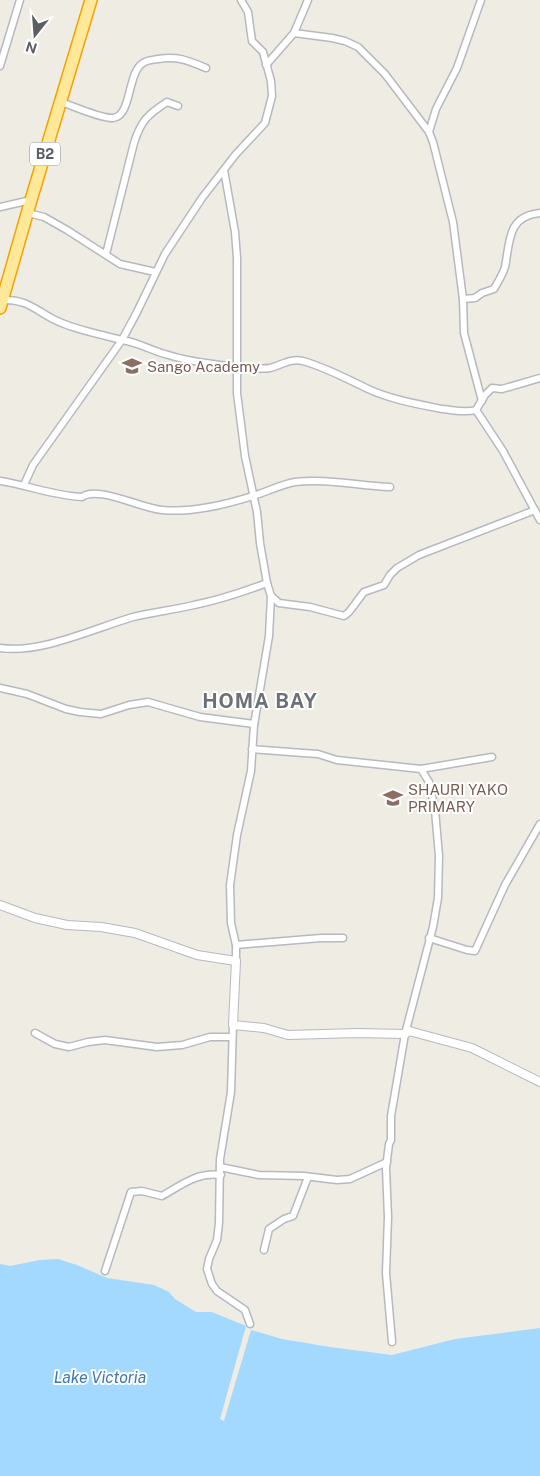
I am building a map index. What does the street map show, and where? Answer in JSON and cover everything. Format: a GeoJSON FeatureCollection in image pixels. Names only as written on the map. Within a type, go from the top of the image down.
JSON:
{"type":"FeatureCollection","features":[{"type":"Feature","properties":{"kind":"highway","name":"B2"},"geometry":{"type":"LineString","coordinates":[[1,304],[91,0]]}},
{"type":"Feature","properties":{"kind":"street"},"geometry":{"type":"LineString","coordinates":[[0,66],[20,0]]}},
{"type":"Feature","properties":{"kind":"street"},"geometry":{"type":"LineString","coordinates":[[24,485],[33,465],[122,340],[165,254],[202,198],[236,154],[266,123],[272,96],[271,81],[262,52],[252,41],[248,12],[241,0]]}},
{"type":"Feature","properties":{"kind":"street"},"geometry":{"type":"LineString","coordinates":[[266,65],[294,33],[308,0]]}},
{"type":"Feature","properties":{"kind":"street"},"geometry":{"type":"LineString","coordinates":[[428,132],[436,108],[457,68],[481,0]]}},
{"type":"Feature","properties":{"kind":"street"},"geometry":{"type":"LineString","coordinates":[[294,33],[332,38],[358,46],[385,74],[428,132],[433,142],[453,222],[463,299],[464,333],[482,401]]}},
{"type":"Feature","properties":{"kind":"street"},"geometry":{"type":"LineString","coordinates":[[61,102],[104,117],[113,118],[119,116],[123,110],[138,66],[144,62],[172,57],[180,58],[206,68]]}},
{"type":"Feature","properties":{"kind":"street"},"geometry":{"type":"LineString","coordinates":[[106,254],[140,125],[154,110],[167,102],[178,106]]}},
{"type":"Feature","properties":{"kind":"street"},"geometry":{"type":"LineString","coordinates":[[224,170],[235,232],[237,258],[237,393],[260,543],[271,596],[269,636],[254,725],[251,771],[237,834],[230,885],[231,923],[236,945],[231,1092],[220,1167],[218,1240],[207,1269],[212,1284],[217,1291],[245,1310],[250,1324]]}},
{"type":"Feature","properties":{"kind":"street"},"geometry":{"type":"LineString","coordinates":[[0,207],[31,200]]}},
{"type":"Feature","properties":{"kind":"street"},"geometry":{"type":"LineString","coordinates":[[28,213],[50,220],[120,264],[155,272]]}},
{"type":"Feature","properties":{"kind":"street"},"geometry":{"type":"LineString","coordinates":[[463,299],[475,298],[494,288],[504,269],[512,231],[527,214],[540,213]]}},
{"type":"Feature","properties":{"kind":"street"},"geometry":{"type":"LineString","coordinates":[[1,304],[13,300],[25,303],[38,308],[59,321],[131,341],[178,358],[214,365],[269,368],[289,361],[300,361],[337,372],[366,388],[412,403],[470,412],[476,410],[485,395],[492,388],[502,389],[540,378]]}},
{"type":"Feature","properties":{"kind":"street"},"geometry":{"type":"LineString","coordinates":[[476,410],[503,452],[540,520]]}},
{"type":"Feature","properties":{"kind":"street"},"geometry":{"type":"LineString","coordinates":[[0,481],[68,496],[82,497],[86,494],[101,494],[162,510],[208,507],[287,484],[311,480],[390,487]]}},
{"type":"Feature","properties":{"kind":"street"},"geometry":{"type":"LineString","coordinates":[[271,596],[279,603],[310,607],[344,616],[364,592],[384,585],[397,568],[420,555],[535,510]]}},
{"type":"Feature","properties":{"kind":"street"},"geometry":{"type":"LineString","coordinates":[[0,648],[18,649],[72,638],[135,617],[239,594],[267,583]]}},
{"type":"Feature","properties":{"kind":"street"},"geometry":{"type":"LineString","coordinates":[[0,688],[27,694],[66,709],[80,712],[101,714],[128,705],[148,702],[200,717],[254,725]]}},
{"type":"Feature","properties":{"kind":"street"},"geometry":{"type":"LineString","coordinates":[[252,749],[318,754],[337,760],[422,769],[492,757]]}},
{"type":"Feature","properties":{"kind":"street"},"geometry":{"type":"LineString","coordinates":[[392,1342],[386,1273],[388,1217],[386,1168],[391,1140],[391,1116],[405,1034],[433,927],[438,898],[439,856],[435,810],[429,782],[422,769]]}},
{"type":"Feature","properties":{"kind":"street"},"geometry":{"type":"LineString","coordinates":[[429,938],[475,951],[505,885],[540,824]]}},
{"type":"Feature","properties":{"kind":"street"},"geometry":{"type":"LineString","coordinates":[[0,904],[36,918],[67,925],[101,927],[135,933],[197,955],[236,961]]}},
{"type":"Feature","properties":{"kind":"street"},"geometry":{"type":"LineString","coordinates":[[236,945],[343,938]]}},
{"type":"Feature","properties":{"kind":"street"},"geometry":{"type":"LineString","coordinates":[[233,1025],[264,1028],[288,1035],[405,1034],[408,1031],[472,1048],[540,1082]]}},
{"type":"Feature","properties":{"kind":"street"},"geometry":{"type":"LineString","coordinates":[[35,1033],[55,1044],[69,1048],[88,1042],[105,1040],[157,1047],[182,1045],[210,1038],[232,1037]]}},
{"type":"Feature","properties":{"kind":"street"},"geometry":{"type":"LineString","coordinates":[[220,1167],[259,1175],[338,1180],[350,1179],[387,1162]]}},
{"type":"Feature","properties":{"kind":"street"},"geometry":{"type":"LineString","coordinates":[[105,1271],[131,1192],[162,1196],[197,1176],[209,1173],[221,1175]]}},
{"type":"Feature","properties":{"kind":"street"},"geometry":{"type":"LineString","coordinates":[[264,1250],[268,1229],[293,1216],[308,1177]]}},
{"type":"Feature","properties":{"kind":"water","name":"Lake Victoria"},"geometry":{"type":"Polygon","coordinates":[[[58,1259],[107,1278],[154,1285],[169,1292],[175,1299],[196,1312],[212,1312],[246,1326],[220,1419],[224,1421],[251,1330],[282,1339],[392,1355],[455,1339],[540,1328],[540,1476],[0,1476],[0,1264],[10,1266],[40,1260],[58,1259]]]}},
{"type":"Feature","properties":{"kind":"place","name":"Sango Academy"},"geometry":{"type":"Point","coordinates":[132,366]}},
{"type":"Feature","properties":{"kind":"place","name":"SHAURI YAKO PRIMARY"},"geometry":{"type":"Point","coordinates":[393,798]}},
{"type":"Feature","properties":{"kind":"district","name":"HOMA BAY"},"geometry":{"type":"Point","coordinates":[260,701]}}]}
